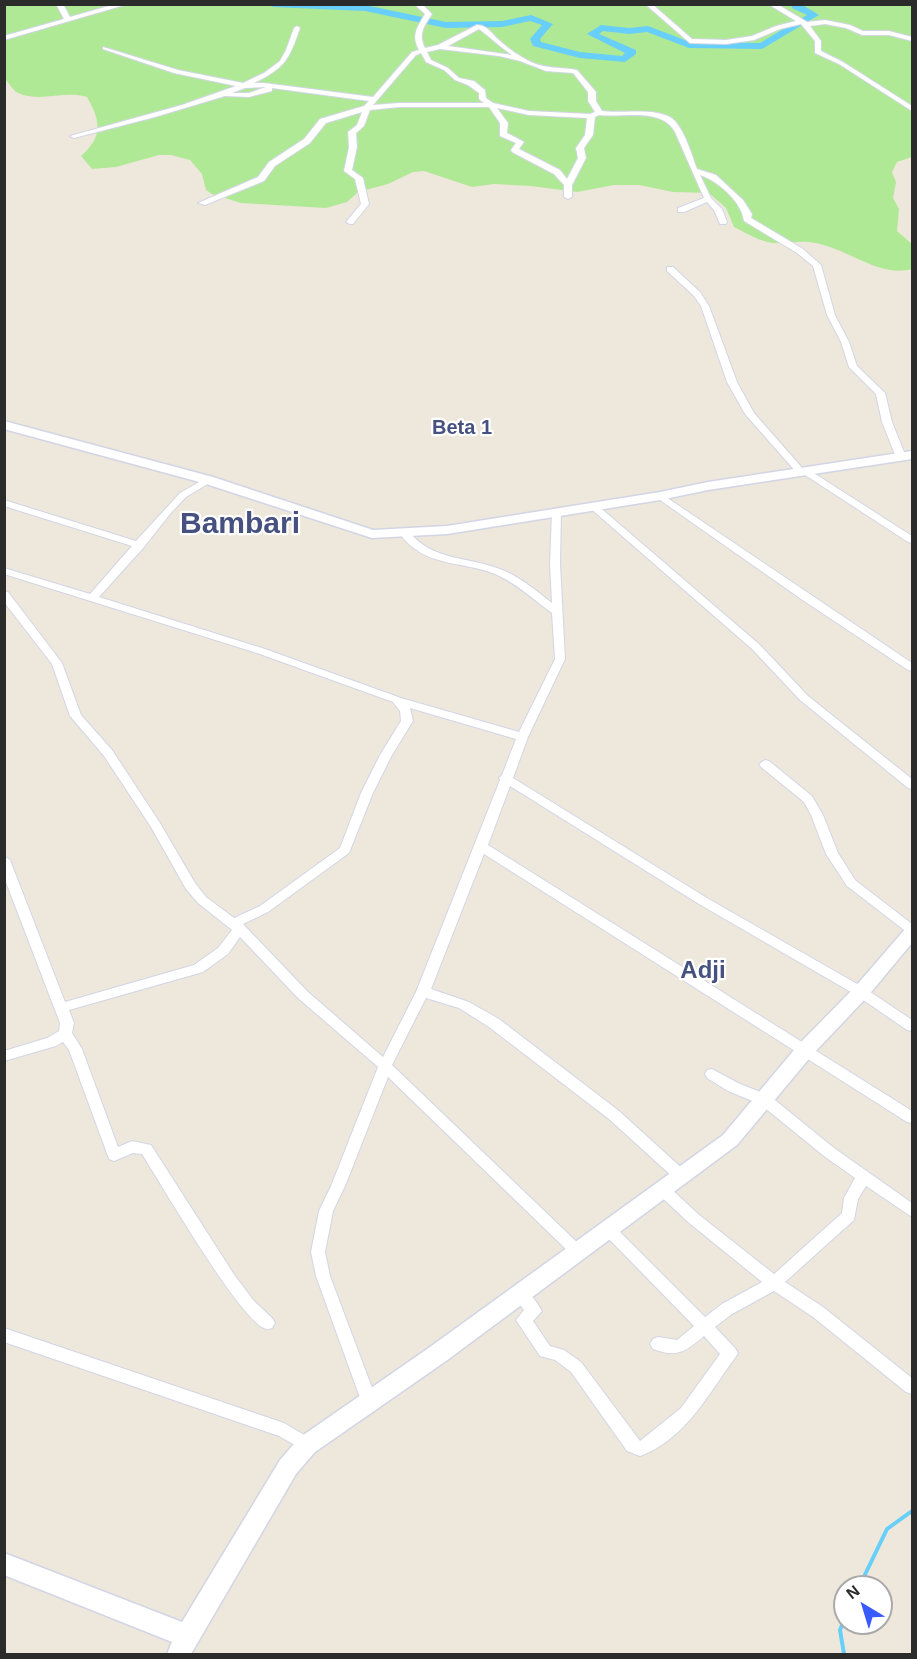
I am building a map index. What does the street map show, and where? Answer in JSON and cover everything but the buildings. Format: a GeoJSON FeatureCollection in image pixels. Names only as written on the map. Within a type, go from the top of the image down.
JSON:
{"type":"FeatureCollection","features":[{"type":"Feature","properties":{"kind":"street"},"geometry":{"type":"LineString","coordinates":[[59,4],[68,20]]}},
{"type":"Feature","properties":{"kind":"street"},"geometry":{"type":"LineString","coordinates":[[4,38],[125,4]]}},
{"type":"Feature","properties":{"kind":"street"},"geometry":{"type":"LineString","coordinates":[[417,4],[429,14],[418,31],[418,41],[425,50],[428,61],[446,69],[457,79],[471,83],[482,92],[483,99],[491,105],[504,123],[503,134],[520,142],[515,150],[557,172],[568,185]]}},
{"type":"Feature","properties":{"kind":"street"},"geometry":{"type":"LineString","coordinates":[[648,4],[690,40],[726,42],[754,38],[778,27],[825,22],[848,26],[862,33],[889,33],[912,39]]}},
{"type":"Feature","properties":{"kind":"street"},"geometry":{"type":"LineString","coordinates":[[771,4],[803,23],[818,41],[817,52],[842,63],[873,86],[912,109]]}},
{"type":"Feature","properties":{"kind":"street"},"geometry":{"type":"LineString","coordinates":[[440,47],[479,27],[492,34],[496,41],[528,63]]}},
{"type":"Feature","properties":{"kind":"street"},"geometry":{"type":"LineString","coordinates":[[74,136],[246,86],[262,78],[284,61],[297,28]]}},
{"type":"Feature","properties":{"kind":"street"},"geometry":{"type":"LineString","coordinates":[[350,222],[364,204],[358,178],[348,171],[353,147],[351,132],[360,126],[367,108],[414,53],[440,47],[475,49],[546,69],[575,71],[592,92],[595,115],[589,135],[580,148],[582,158],[568,185],[568,197]]}},
{"type":"Feature","properties":{"kind":"street"},"geometry":{"type":"LineString","coordinates":[[105,48],[176,72],[246,86],[264,85],[273,88],[374,99]]}},
{"type":"Feature","properties":{"kind":"street"},"geometry":{"type":"LineString","coordinates":[[217,96],[249,95],[273,88]]}},
{"type":"Feature","properties":{"kind":"street"},"geometry":{"type":"LineString","coordinates":[[202,203],[261,179],[272,164],[308,141],[323,121],[367,108],[399,105],[491,105],[529,113],[661,115],[672,122],[708,199],[718,209],[723,222]]}},
{"type":"Feature","properties":{"kind":"street"},"geometry":{"type":"LineString","coordinates":[[4,425],[208,480],[372,534],[447,530],[907,456],[887,423],[880,393],[853,367],[845,342],[831,315],[817,264],[747,219],[748,213],[740,202],[714,177],[694,170]]}},
{"type":"Feature","properties":{"kind":"street"},"geometry":{"type":"LineString","coordinates":[[681,210],[708,199]]}},
{"type":"Feature","properties":{"kind":"street"},"geometry":{"type":"LineString","coordinates":[[669,269],[698,294],[705,306],[732,382],[750,414],[803,471],[912,540]]}},
{"type":"Feature","properties":{"kind":"street"},"geometry":{"type":"LineString","coordinates":[[93,598],[166,512],[183,495],[208,480]]}},
{"type":"Feature","properties":{"kind":"street"},"geometry":{"type":"LineString","coordinates":[[660,496],[801,595],[912,668]]}},
{"type":"Feature","properties":{"kind":"street"},"geometry":{"type":"LineString","coordinates":[[4,503],[140,545]]}},
{"type":"Feature","properties":{"kind":"street"},"geometry":{"type":"LineString","coordinates":[[593,506],[756,647],[804,698],[912,785]]}},
{"type":"Feature","properties":{"kind":"street"},"geometry":{"type":"LineString","coordinates":[[369,1401],[323,1276],[318,1252],[326,1211],[385,1066],[423,992],[522,736],[560,659],[556,611],[557,512]]}},
{"type":"Feature","properties":{"kind":"street"},"geometry":{"type":"LineString","coordinates":[[405,534],[418,549],[429,555],[494,570],[515,581],[556,611]]}},
{"type":"Feature","properties":{"kind":"street"},"geometry":{"type":"LineString","coordinates":[[4,571],[261,651],[397,700],[522,736]]}},
{"type":"Feature","properties":{"kind":"street"},"geometry":{"type":"LineString","coordinates":[[4,594],[57,663],[76,716],[108,753],[156,826],[190,886],[202,900],[237,926],[303,995],[385,1066],[578,1251]]}},
{"type":"Feature","properties":{"kind":"street"},"geometry":{"type":"LineString","coordinates":[[60,1008],[198,969],[223,951],[237,926],[345,850],[367,793],[386,755],[407,721],[406,710],[397,700]]}},
{"type":"Feature","properties":{"kind":"street"},"geometry":{"type":"LineString","coordinates":[[4,1564],[183,1645],[288,1467],[307,1445],[730,1140],[806,1049],[861,992],[912,931],[851,884],[832,854],[821,823],[808,799],[765,764]]}},
{"type":"Feature","properties":{"kind":"street"},"geometry":{"type":"LineString","coordinates":[[505,778],[703,902],[861,992],[912,1026]]}},
{"type":"Feature","properties":{"kind":"street"},"geometry":{"type":"LineString","coordinates":[[481,846],[912,1118]]}},
{"type":"Feature","properties":{"kind":"street"},"geometry":{"type":"LineString","coordinates":[[4,860],[67,1023],[65,1034],[75,1049],[114,1155],[132,1147],[146,1149],[230,1280],[249,1306],[267,1323]]}},
{"type":"Feature","properties":{"kind":"street"},"geometry":{"type":"LineString","coordinates":[[423,992],[464,1005],[494,1023],[589,1095],[680,1175]]}},
{"type":"Feature","properties":{"kind":"street"},"geometry":{"type":"LineString","coordinates":[[4,1056],[51,1042],[65,1034]]}},
{"type":"Feature","properties":{"kind":"street"},"geometry":{"type":"LineString","coordinates":[[712,1074],[733,1087],[765,1100],[863,1178],[886,1191],[912,1211]]}},
{"type":"Feature","properties":{"kind":"street"},"geometry":{"type":"LineString","coordinates":[[658,1344],[679,1347],[727,1309],[774,1283],[849,1216],[851,1198],[863,1178]]}},
{"type":"Feature","properties":{"kind":"street"},"geometry":{"type":"LineString","coordinates":[[662,1189],[693,1218],[774,1283],[818,1312],[912,1387]]}},
{"type":"Feature","properties":{"kind":"street"},"geometry":{"type":"LineString","coordinates":[[519,1293],[534,1311],[524,1320],[534,1337],[545,1351],[560,1355],[576,1367],[633,1446],[640,1449],[679,1421],[702,1394],[730,1353],[608,1229]]}},
{"type":"Feature","properties":{"kind":"street"},"geometry":{"type":"LineString","coordinates":[[4,1335],[284,1430],[307,1445]]}},
{"type":"Feature","properties":{"kind":"green space"},"geometry":{"type":"Polygon","coordinates":[[[5,5],[912,5],[912,157],[897,162],[892,172],[896,182],[893,198],[899,209],[897,231],[912,244],[912,269],[900,271],[875,266],[839,250],[815,243],[773,243],[758,239],[734,227],[726,208],[709,193],[673,192],[639,185],[614,185],[577,192],[494,184],[472,187],[424,171],[413,172],[388,184],[358,192],[347,202],[326,208],[241,203],[212,194],[206,190],[202,174],[190,160],[171,155],[159,155],[116,167],[92,169],[81,156],[93,142],[98,128],[95,114],[87,97],[79,95],[26,96],[16,92],[5,80],[5,5]]]}},
{"type":"Feature","properties":{"kind":"waterway"},"geometry":{"type":"LineString","coordinates":[[273,4],[365,8],[446,25],[502,24],[531,18],[548,24],[535,39],[537,44],[580,55],[625,59],[632,52],[592,34],[601,28],[629,31],[648,29],[689,45],[762,46],[814,15],[795,6],[796,4]]}},
{"type":"Feature","properties":{"kind":"waterway"},"geometry":{"type":"LineString","coordinates":[[865,1575],[887,1529],[912,1511]]}},
{"type":"Feature","properties":{"kind":"waterway"},"geometry":{"type":"LineString","coordinates":[[841,1635],[844,1654]]}},
{"type":"Feature","properties":{"kind":"district","name":"Beta 1"},"geometry":{"type":"Point","coordinates":[462,428]}},
{"type":"Feature","properties":{"kind":"district","name":"Bambari"},"geometry":{"type":"Point","coordinates":[240,525]}},
{"type":"Feature","properties":{"kind":"district","name":"Adji"},"geometry":{"type":"Point","coordinates":[703,971]}}]}
